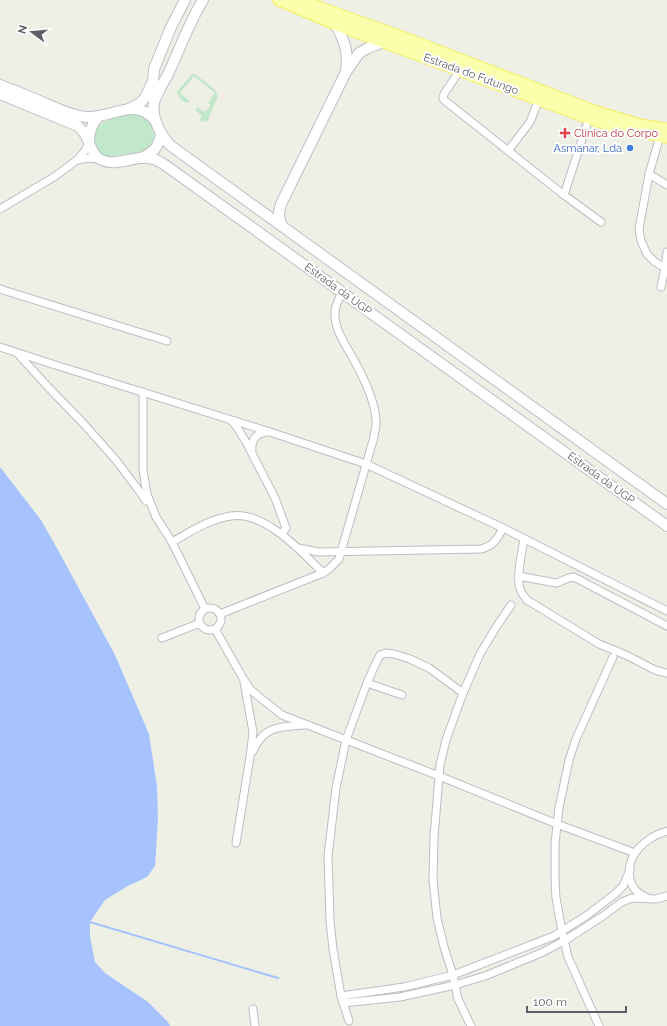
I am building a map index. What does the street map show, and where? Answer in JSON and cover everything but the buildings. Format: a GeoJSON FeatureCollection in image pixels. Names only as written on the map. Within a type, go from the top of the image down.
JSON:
{"type":"FeatureCollection","features":[{"type":"Feature","properties":{"kind":"main road"},"geometry":{"type":"LineString","coordinates":[[0,85],[74,115],[98,117],[129,109],[139,104],[145,98],[151,85],[154,69],[165,41],[185,0]]}},
{"type":"Feature","properties":{"kind":"main road"},"geometry":{"type":"LineString","coordinates":[[203,0],[186,32],[154,103],[154,114],[156,121],[165,141],[667,504]]}},
{"type":"Feature","properties":{"kind":"main road","name":"Estrada do Futungo"},"geometry":{"type":"LineString","coordinates":[[279,0],[335,24],[589,118],[612,126],[665,135]]}},
{"type":"Feature","properties":{"kind":"main road","name":"Estrada do Futungo"},"geometry":{"type":"LineString","coordinates":[[301,0],[594,111],[640,125],[665,135]]}},
{"type":"Feature","properties":{"kind":"main road"},"geometry":{"type":"LineString","coordinates":[[335,24],[347,52],[346,72]]}},
{"type":"Feature","properties":{"kind":"main road"},"geometry":{"type":"LineString","coordinates":[[282,226],[278,216],[279,209],[346,72],[359,53],[383,42]]}},
{"type":"Feature","properties":{"kind":"main road"},"geometry":{"type":"LineString","coordinates":[[0,94],[78,126],[86,136],[94,154],[99,159]]}},
{"type":"Feature","properties":{"kind":"main road"},"geometry":{"type":"LineString","coordinates":[[129,109],[144,111],[150,114],[156,121]]}},
{"type":"Feature","properties":{"kind":"main road"},"geometry":{"type":"LineString","coordinates":[[89,143],[90,130],[98,117]]}},
{"type":"Feature","properties":{"kind":"main road"},"geometry":{"type":"LineString","coordinates":[[141,158],[151,154],[158,146],[162,134]]}},
{"type":"Feature","properties":{"kind":"main road","name":"Estrada da UGP"},"geometry":{"type":"LineString","coordinates":[[99,159],[107,162],[141,158],[151,159],[158,161],[177,173],[667,526]]}},
{"type":"Feature","properties":{"kind":"main road"},"geometry":{"type":"LineString","coordinates":[[260,210],[266,213],[272,211],[282,202]]}},
{"type":"Feature","properties":{"kind":"street"},"geometry":{"type":"LineString","coordinates":[[460,70],[444,94],[444,100],[564,195],[601,222]]}},
{"type":"Feature","properties":{"kind":"street"},"geometry":{"type":"LineString","coordinates":[[508,151],[530,122],[539,99]]}},
{"type":"Feature","properties":{"kind":"street"},"geometry":{"type":"LineString","coordinates":[[564,195],[589,118]]}},
{"type":"Feature","properties":{"kind":"street"},"geometry":{"type":"LineString","coordinates":[[665,135],[649,174],[640,229],[641,241],[647,254],[655,262],[665,268]]}},
{"type":"Feature","properties":{"kind":"street"},"geometry":{"type":"LineString","coordinates":[[0,209],[54,177],[77,160],[89,143]]}},
{"type":"Feature","properties":{"kind":"street"},"geometry":{"type":"LineString","coordinates":[[77,160],[88,158],[99,159]]}},
{"type":"Feature","properties":{"kind":"street"},"geometry":{"type":"LineString","coordinates":[[649,174],[667,185]]}},
{"type":"Feature","properties":{"kind":"street"},"geometry":{"type":"LineString","coordinates":[[661,287],[667,252]]}},
{"type":"Feature","properties":{"kind":"street"},"geometry":{"type":"LineString","coordinates":[[0,289],[167,341]]}},
{"type":"Feature","properties":{"kind":"street"},"geometry":{"type":"LineString","coordinates":[[220,614],[323,572],[334,565],[341,552],[374,437],[376,424],[374,410],[365,381],[341,338],[337,327],[335,314],[337,303],[342,292]]}},
{"type":"Feature","properties":{"kind":"street"},"geometry":{"type":"LineString","coordinates":[[0,347],[270,432],[366,464],[524,538],[667,611]]}},
{"type":"Feature","properties":{"kind":"street"},"geometry":{"type":"LineString","coordinates":[[18,353],[116,459],[140,492],[172,542],[205,609]]}},
{"type":"Feature","properties":{"kind":"street"},"geometry":{"type":"LineString","coordinates":[[143,392],[142,470],[147,494],[156,517]]}},
{"type":"Feature","properties":{"kind":"street"},"geometry":{"type":"LineString","coordinates":[[225,418],[233,422],[238,429],[275,498],[286,528],[282,534]]}},
{"type":"Feature","properties":{"kind":"street"},"geometry":{"type":"LineString","coordinates":[[252,453],[251,444],[255,437],[261,432],[270,432]]}},
{"type":"Feature","properties":{"kind":"street"},"geometry":{"type":"LineString","coordinates":[[172,542],[214,520],[232,516],[243,516],[254,519],[282,534],[323,572]]}},
{"type":"Feature","properties":{"kind":"street"},"geometry":{"type":"LineString","coordinates":[[298,548],[319,552],[481,549],[488,548],[494,543],[503,528]]}},
{"type":"Feature","properties":{"kind":"street"},"geometry":{"type":"LineString","coordinates":[[524,538],[518,576],[519,587],[527,600],[599,644],[626,655],[653,669],[667,672]]}},
{"type":"Feature","properties":{"kind":"street"},"geometry":{"type":"LineString","coordinates":[[518,576],[556,583],[560,583],[574,577],[667,626]]}},
{"type":"Feature","properties":{"kind":"street"},"geometry":{"type":"LineString","coordinates":[[471,1026],[458,999],[456,986],[437,918],[433,880],[434,837],[440,765],[446,740],[480,654],[511,605]]}},
{"type":"Feature","properties":{"kind":"street"},"geometry":{"type":"LineString","coordinates":[[212,608],[220,614],[220,624],[212,630],[205,628],[200,623],[200,613],[205,609],[212,608]]}},
{"type":"Feature","properties":{"kind":"street"},"geometry":{"type":"LineString","coordinates":[[162,638],[200,623]]}},
{"type":"Feature","properties":{"kind":"street"},"geometry":{"type":"LineString","coordinates":[[215,628],[250,689],[282,714],[557,824],[634,853]]}},
{"type":"Feature","properties":{"kind":"street"},"geometry":{"type":"LineString","coordinates":[[348,1020],[342,1000],[333,949],[330,922],[328,856],[336,788],[346,740],[367,683],[380,655],[386,653],[394,654],[410,659],[429,668],[464,693]]}},
{"type":"Feature","properties":{"kind":"street"},"geometry":{"type":"LineString","coordinates":[[599,1026],[568,957],[564,941],[556,898],[555,843],[559,808],[569,760],[576,739],[613,657]]}},
{"type":"Feature","properties":{"kind":"street"},"geometry":{"type":"LineString","coordinates":[[236,843],[253,732],[244,680]]}},
{"type":"Feature","properties":{"kind":"street"},"geometry":{"type":"LineString","coordinates":[[367,683],[402,695]]}},
{"type":"Feature","properties":{"kind":"street"},"geometry":{"type":"LineString","coordinates":[[250,757],[256,743],[266,732],[279,727],[310,725]]}},
{"type":"Feature","properties":{"kind":"street"},"geometry":{"type":"LineString","coordinates":[[652,898],[641,895],[634,888],[631,882],[630,862],[634,853],[643,844],[667,831]]}},
{"type":"Feature","properties":{"kind":"street"},"geometry":{"type":"LineString","coordinates":[[342,1000],[453,975],[554,936],[596,909],[615,894],[622,886],[630,870]]}},
{"type":"Feature","properties":{"kind":"street"},"geometry":{"type":"LineString","coordinates":[[342,1000],[400,997],[456,986],[499,971],[541,953],[564,941],[622,902],[632,898],[656,899],[667,897]]}},
{"type":"Feature","properties":{"kind":"street"},"geometry":{"type":"LineString","coordinates":[[253,1010],[255,1026]]}},
{"type":"Feature","properties":{"kind":"green space"},"geometry":{"type":"Polygon","coordinates":[[[192,74],[196,75],[208,84],[218,96],[207,122],[200,120],[202,116],[195,110],[197,107],[205,112],[211,105],[208,103],[215,93],[194,76],[180,93],[190,101],[188,103],[181,99],[177,92],[192,74]]]}},
{"type":"Feature","properties":{"kind":"green space"},"geometry":{"type":"Polygon","coordinates":[[[134,113],[141,114],[155,127],[154,140],[148,148],[139,153],[116,159],[111,159],[102,155],[96,145],[94,137],[95,130],[99,125],[105,122],[134,113]]]}},
{"type":"Feature","properties":{"kind":"water"},"geometry":{"type":"Polygon","coordinates":[[[0,467],[41,520],[58,550],[115,655],[149,734],[157,786],[158,819],[155,866],[147,877],[126,887],[105,900],[90,922],[90,936],[95,962],[105,973],[148,1002],[168,1022],[170,1026],[0,1026],[0,467]]]}},
{"type":"Feature","properties":{"kind":"waterway"},"geometry":{"type":"LineString","coordinates":[[90,922],[278,978]]}},
{"type":"Feature","properties":{"kind":"place","name":"Clínica do Corpo"},"geometry":{"type":"Point","coordinates":[565,133]}},
{"type":"Feature","properties":{"kind":"place","name":"Asmanar, Lda"},"geometry":{"type":"Point","coordinates":[630,148]}}]}
